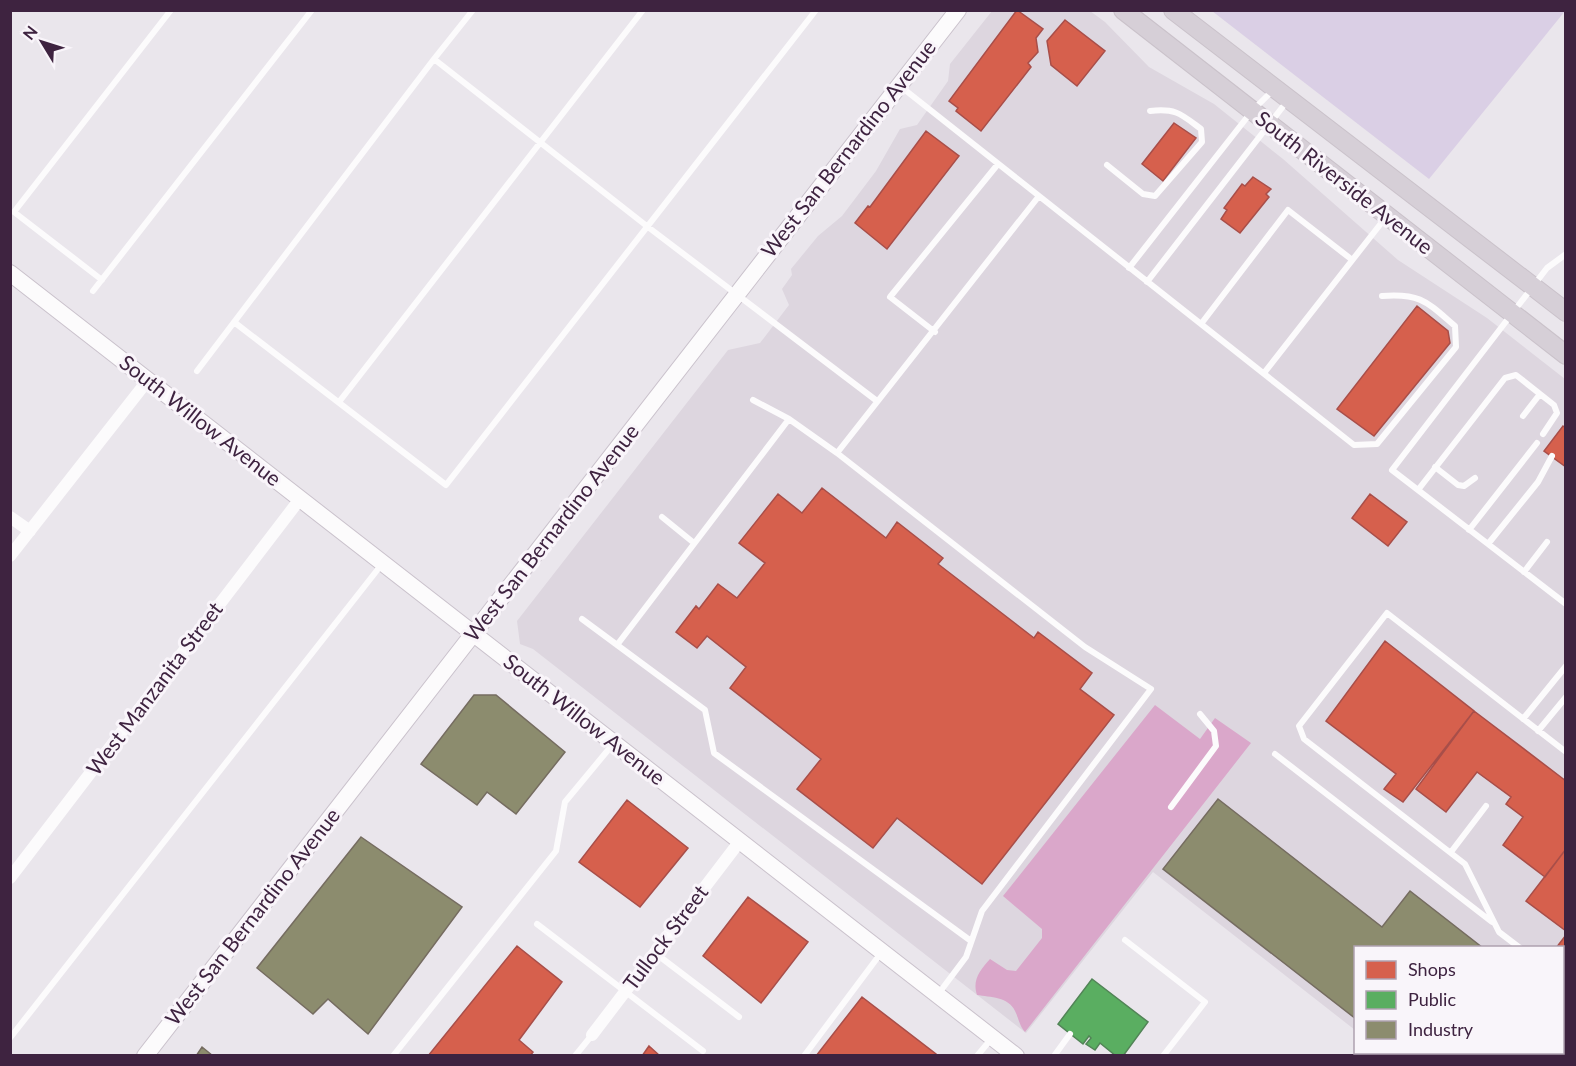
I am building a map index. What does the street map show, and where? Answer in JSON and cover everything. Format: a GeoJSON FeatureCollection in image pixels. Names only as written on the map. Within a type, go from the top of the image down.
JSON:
{"type":"FeatureCollection","features":[{"type":"Feature","properties":{"kind":"main road","name":"West San Bernardino Avenue"},"geometry":{"type":"LineString","coordinates":[[145,1056],[958,10]]}},
{"type":"Feature","properties":{"kind":"main road","name":"South Riverside Avenue"},"geometry":{"type":"LineString","coordinates":[[1123,10],[1566,355]]}},
{"type":"Feature","properties":{"kind":"main road","name":"South Riverside Avenue"},"geometry":{"type":"LineString","coordinates":[[1173,10],[1566,312]]}},
{"type":"Feature","properties":{"kind":"main road","name":"South Willow Avenue"},"geometry":{"type":"LineString","coordinates":[[10,273],[1016,1056]]}},
{"type":"Feature","properties":{"kind":"street"},"geometry":{"type":"LineString","coordinates":[[10,556],[148,380]]}},
{"type":"Feature","properties":{"kind":"street","name":"West Manzanita Street"},"geometry":{"type":"LineString","coordinates":[[10,878],[300,500]]}},
{"type":"Feature","properties":{"kind":"street"},"geometry":{"type":"LineString","coordinates":[[10,516],[30,531]]}},
{"type":"Feature","properties":{"kind":"street","name":"Tullock Street"},"geometry":{"type":"LineString","coordinates":[[592,1035],[740,841]]}},
{"type":"Feature","properties":{"kind":"lane"},"geometry":{"type":"LineString","coordinates":[[102,280],[14,212],[171,10]]}},
{"type":"Feature","properties":{"kind":"lane"},"geometry":{"type":"LineString","coordinates":[[93,291],[312,10]]}},
{"type":"Feature","properties":{"kind":"lane"},"geometry":{"type":"LineString","coordinates":[[197,371],[472,10]]}},
{"type":"Feature","properties":{"kind":"lane"},"geometry":{"type":"LineString","coordinates":[[339,402],[643,10]]}},
{"type":"Feature","properties":{"kind":"lane"},"geometry":{"type":"LineString","coordinates":[[234,322],[447,484],[816,10]]}},
{"type":"Feature","properties":{"kind":"lane"},"geometry":{"type":"LineString","coordinates":[[434,59],[648,227],[877,401]]}},
{"type":"Feature","properties":{"kind":"lane"},"geometry":{"type":"LineString","coordinates":[[899,85],[1354,445],[1377,444],[1456,347],[1455,326],[1432,306],[1408,294],[1382,296]]}},
{"type":"Feature","properties":{"kind":"lane"},"geometry":{"type":"LineString","coordinates":[[1129,268],[1252,111],[1274,88]]}},
{"type":"Feature","properties":{"kind":"lane"},"geometry":{"type":"LineString","coordinates":[[1147,282],[1288,100]]}},
{"type":"Feature","properties":{"kind":"lane"},"geometry":{"type":"LineString","coordinates":[[1107,165],[1143,194],[1155,196],[1202,142],[1201,129],[1178,112],[1168,109],[1150,111]]}},
{"type":"Feature","properties":{"kind":"lane"},"geometry":{"type":"LineString","coordinates":[[935,332],[890,297],[998,164]]}},
{"type":"Feature","properties":{"kind":"lane"},"geometry":{"type":"LineString","coordinates":[[837,453],[935,332],[1039,196]]}},
{"type":"Feature","properties":{"kind":"lane"},"geometry":{"type":"LineString","coordinates":[[1201,324],[1288,210],[1351,259]]}},
{"type":"Feature","properties":{"kind":"lane"},"geometry":{"type":"LineString","coordinates":[[1264,373],[1386,217]]}},
{"type":"Feature","properties":{"kind":"lane"},"geometry":{"type":"LineString","coordinates":[[1566,254],[1547,268],[1392,470],[1566,604]]}},
{"type":"Feature","properties":{"kind":"lane"},"geometry":{"type":"LineString","coordinates":[[1418,490],[1505,378],[1515,375],[1554,405],[1557,413],[1543,434]]}},
{"type":"Feature","properties":{"kind":"lane"},"geometry":{"type":"LineString","coordinates":[[1523,417],[1540,394]]}},
{"type":"Feature","properties":{"kind":"lane"},"geometry":{"type":"LineString","coordinates":[[753,400],[789,419],[837,453],[1085,647],[1151,689],[982,911],[966,957],[938,995]]}},
{"type":"Feature","properties":{"kind":"lane"},"geometry":{"type":"LineString","coordinates":[[617,645],[789,419]]}},
{"type":"Feature","properties":{"kind":"lane"},"geometry":{"type":"LineString","coordinates":[[1469,530],[1537,443]]}},
{"type":"Feature","properties":{"kind":"lane"},"geometry":{"type":"LineString","coordinates":[[1488,544],[1538,482],[1552,456]]}},
{"type":"Feature","properties":{"kind":"lane"},"geometry":{"type":"LineString","coordinates":[[1435,467],[1458,485],[1464,486],[1475,478]]}},
{"type":"Feature","properties":{"kind":"lane"},"geometry":{"type":"LineString","coordinates":[[662,517],[694,543]]}},
{"type":"Feature","properties":{"kind":"lane"},"geometry":{"type":"LineString","coordinates":[[1524,572],[1547,543]]}},
{"type":"Feature","properties":{"kind":"lane"},"geometry":{"type":"LineString","coordinates":[[10,1038],[382,564]]}},
{"type":"Feature","properties":{"kind":"lane"},"geometry":{"type":"LineString","coordinates":[[1517,946],[1499,932],[1465,864],[1304,739],[1299,726],[1387,613],[1566,752]]}},
{"type":"Feature","properties":{"kind":"lane"},"geometry":{"type":"LineString","coordinates":[[582,620],[705,710],[714,753],[972,941]]}},
{"type":"Feature","properties":{"kind":"lane"},"geometry":{"type":"LineString","coordinates":[[1523,719],[1566,666]]}},
{"type":"Feature","properties":{"kind":"lane"},"geometry":{"type":"LineString","coordinates":[[1538,731],[1566,697]]}},
{"type":"Feature","properties":{"kind":"lane"},"geometry":{"type":"LineString","coordinates":[[1171,807],[1216,746],[1214,731],[1200,714]]}},
{"type":"Feature","properties":{"kind":"lane"},"geometry":{"type":"LineString","coordinates":[[393,1056],[556,851],[565,802],[613,743]]}},
{"type":"Feature","properties":{"kind":"lane"},"geometry":{"type":"LineString","coordinates":[[1275,754],[1495,924]]}},
{"type":"Feature","properties":{"kind":"lane"},"geometry":{"type":"LineString","coordinates":[[1451,852],[1486,806]]}},
{"type":"Feature","properties":{"kind":"lane"},"geometry":{"type":"LineString","coordinates":[[537,924],[703,1051]]}},
{"type":"Feature","properties":{"kind":"lane"},"geometry":{"type":"LineString","coordinates":[[1125,940],[1205,1002],[1163,1056]]}},
{"type":"Feature","properties":{"kind":"lane"},"geometry":{"type":"LineString","coordinates":[[804,1056],[881,951]]}},
{"type":"Feature","properties":{"kind":"lane"},"geometry":{"type":"LineString","coordinates":[[655,953],[739,1017]]}},
{"type":"Feature","properties":{"kind":"lane"},"geometry":{"type":"LineString","coordinates":[[1054,1056],[1070,1034]]}},
{"type":"Feature","properties":{"kind":"lane"},"geometry":{"type":"LineString","coordinates":[[575,1056],[592,1035]]}},
{"type":"Feature","properties":{"kind":"lane"},"geometry":{"type":"LineString","coordinates":[[977,1056],[992,1037]]}},
{"type":"Feature","properties":{"kind":"shaded area"},"geometry":{"type":"Polygon","coordinates":[[[992,11],[1090,11],[1105,22],[1149,67],[1214,104],[1283,159],[1398,260],[1487,318],[1565,379],[1565,1055],[1388,1056],[1385,1054],[1564,1054],[1564,946],[1354,946],[1354,1029],[1153,872],[1026,1033],[533,649],[520,644],[517,621],[728,350],[760,343],[789,305],[782,289],[792,275],[791,269],[818,236],[842,216],[876,171],[900,129],[917,125],[948,81],[950,64],[992,11]]]}},
{"type":"Feature","properties":{"kind":"shaded area"},"geometry":{"type":"Polygon","coordinates":[[[1212,11],[1565,11],[1429,179],[1212,11]]]}},
{"type":"Feature","properties":{"kind":"shaded area"},"geometry":{"type":"Polygon","coordinates":[[[1155,705],[1200,739],[1215,718],[1251,743],[1025,1032],[1012,1006],[999,998],[977,995],[976,990],[978,976],[990,959],[1007,970],[1016,971],[1042,938],[1042,929],[1003,896],[1155,705]]]}},
{"type":"Feature","properties":{"kind":"building: Shops"},"geometry":{"type":"Polygon","coordinates":[[[1017,10],[1043,29],[1036,38],[1038,52],[1028,63],[1031,67],[981,131],[956,111],[958,108],[949,101],[1017,10]]]}},
{"type":"Feature","properties":{"kind":"building: Shops"},"geometry":{"type":"Polygon","coordinates":[[[1065,20],[1105,51],[1077,86],[1051,65],[1047,41],[1065,20]]]}},
{"type":"Feature","properties":{"kind":"building: Shops"},"geometry":{"type":"Polygon","coordinates":[[[1174,123],[1196,138],[1163,181],[1142,164],[1174,123]]]}},
{"type":"Feature","properties":{"kind":"building: Shops"},"geometry":{"type":"Polygon","coordinates":[[[926,131],[959,156],[887,249],[855,223],[868,206],[870,207],[926,131]]]}},
{"type":"Feature","properties":{"kind":"building: Shops"},"geometry":{"type":"Polygon","coordinates":[[[1253,177],[1271,189],[1266,194],[1269,197],[1240,233],[1221,219],[1227,210],[1224,208],[1242,184],[1245,186],[1253,177]]]}},
{"type":"Feature","properties":{"kind":"building: Shops"},"geometry":{"type":"Polygon","coordinates":[[[1417,306],[1448,331],[1450,343],[1374,436],[1337,409],[1417,306]]]}},
{"type":"Feature","properties":{"kind":"building: Shops"},"geometry":{"type":"Polygon","coordinates":[[[1563,426],[1566,428],[1566,467],[1544,451],[1563,426]]]}},
{"type":"Feature","properties":{"kind":"building: Shops"},"geometry":{"type":"Polygon","coordinates":[[[822,488],[886,538],[897,522],[943,558],[938,564],[1034,638],[1038,632],[1092,673],[1080,689],[1114,715],[982,884],[897,818],[873,848],[797,789],[821,759],[730,688],[746,667],[707,636],[697,648],[676,632],[696,606],[699,609],[718,584],[737,598],[765,563],[739,543],[778,494],[802,513],[822,488]]]}},
{"type":"Feature","properties":{"kind":"building: Shops"},"geometry":{"type":"Polygon","coordinates":[[[1370,494],[1407,522],[1388,546],[1352,518],[1370,494]]]}},
{"type":"Feature","properties":{"kind":"building: Shops"},"geometry":{"type":"Polygon","coordinates":[[[1385,641],[1474,711],[1403,802],[1384,789],[1396,774],[1326,721],[1385,641]]]}},
{"type":"Feature","properties":{"kind":"building: Shops"},"geometry":{"type":"Polygon","coordinates":[[[1474,711],[1566,781],[1566,849],[1545,877],[1503,845],[1523,817],[1506,804],[1511,797],[1477,772],[1446,812],[1416,789],[1474,711]]]}},
{"type":"Feature","properties":{"kind":"building: Shops"},"geometry":{"type":"Polygon","coordinates":[[[627,800],[688,848],[640,907],[579,862],[627,800]]]}},
{"type":"Feature","properties":{"kind":"building: Shops"},"geometry":{"type":"Polygon","coordinates":[[[1566,849],[1566,931],[1526,901],[1566,849]]]}},
{"type":"Feature","properties":{"kind":"building: Shops"},"geometry":{"type":"Polygon","coordinates":[[[748,897],[808,942],[761,1003],[703,956],[748,897]]]}},
{"type":"Feature","properties":{"kind":"building: Shops"},"geometry":{"type":"Polygon","coordinates":[[[1566,935],[1566,960],[1564,959],[1564,946],[1558,946],[1566,935]]]}},
{"type":"Feature","properties":{"kind":"building: Shops"},"geometry":{"type":"Polygon","coordinates":[[[517,946],[562,982],[519,1040],[533,1052],[530,1056],[428,1056],[517,946]]]}},
{"type":"Feature","properties":{"kind":"building: Shops"},"geometry":{"type":"Polygon","coordinates":[[[862,997],[936,1054],[935,1056],[816,1056],[862,997]]]}},
{"type":"Feature","properties":{"kind":"building: Shops"},"geometry":{"type":"Polygon","coordinates":[[[649,1046],[660,1056],[642,1056],[649,1046]]]}},
{"type":"Feature","properties":{"kind":"building: Public"},"geometry":{"type":"Polygon","coordinates":[[[1092,979],[1148,1022],[1123,1056],[1116,1056],[1100,1043],[1095,1050],[1086,1044],[1091,1038],[1089,1036],[1083,1044],[1058,1024],[1092,979]]]}},
{"type":"Feature","properties":{"kind":"building: Industry"},"geometry":{"type":"Polygon","coordinates":[[[474,695],[496,695],[565,752],[516,814],[487,792],[477,805],[421,764],[474,695]]]}},
{"type":"Feature","properties":{"kind":"building: Industry"},"geometry":{"type":"Polygon","coordinates":[[[1218,799],[1382,927],[1410,891],[1480,946],[1354,946],[1354,1017],[1163,869],[1218,799]]]}},
{"type":"Feature","properties":{"kind":"building: Industry"},"geometry":{"type":"Polygon","coordinates":[[[361,837],[462,907],[368,1034],[328,999],[313,1014],[257,968],[361,837]]]}},
{"type":"Feature","properties":{"kind":"building: Industry"},"geometry":{"type":"Polygon","coordinates":[[[202,1047],[213,1056],[196,1056],[202,1047]]]}},
{"type":"Feature","properties":{"kind":"building: Industry"},"geometry":{"type":"Polygon","coordinates":[[[1400,1054],[1458,1054],[1457,1056],[1402,1056],[1400,1054]]]}}]}
